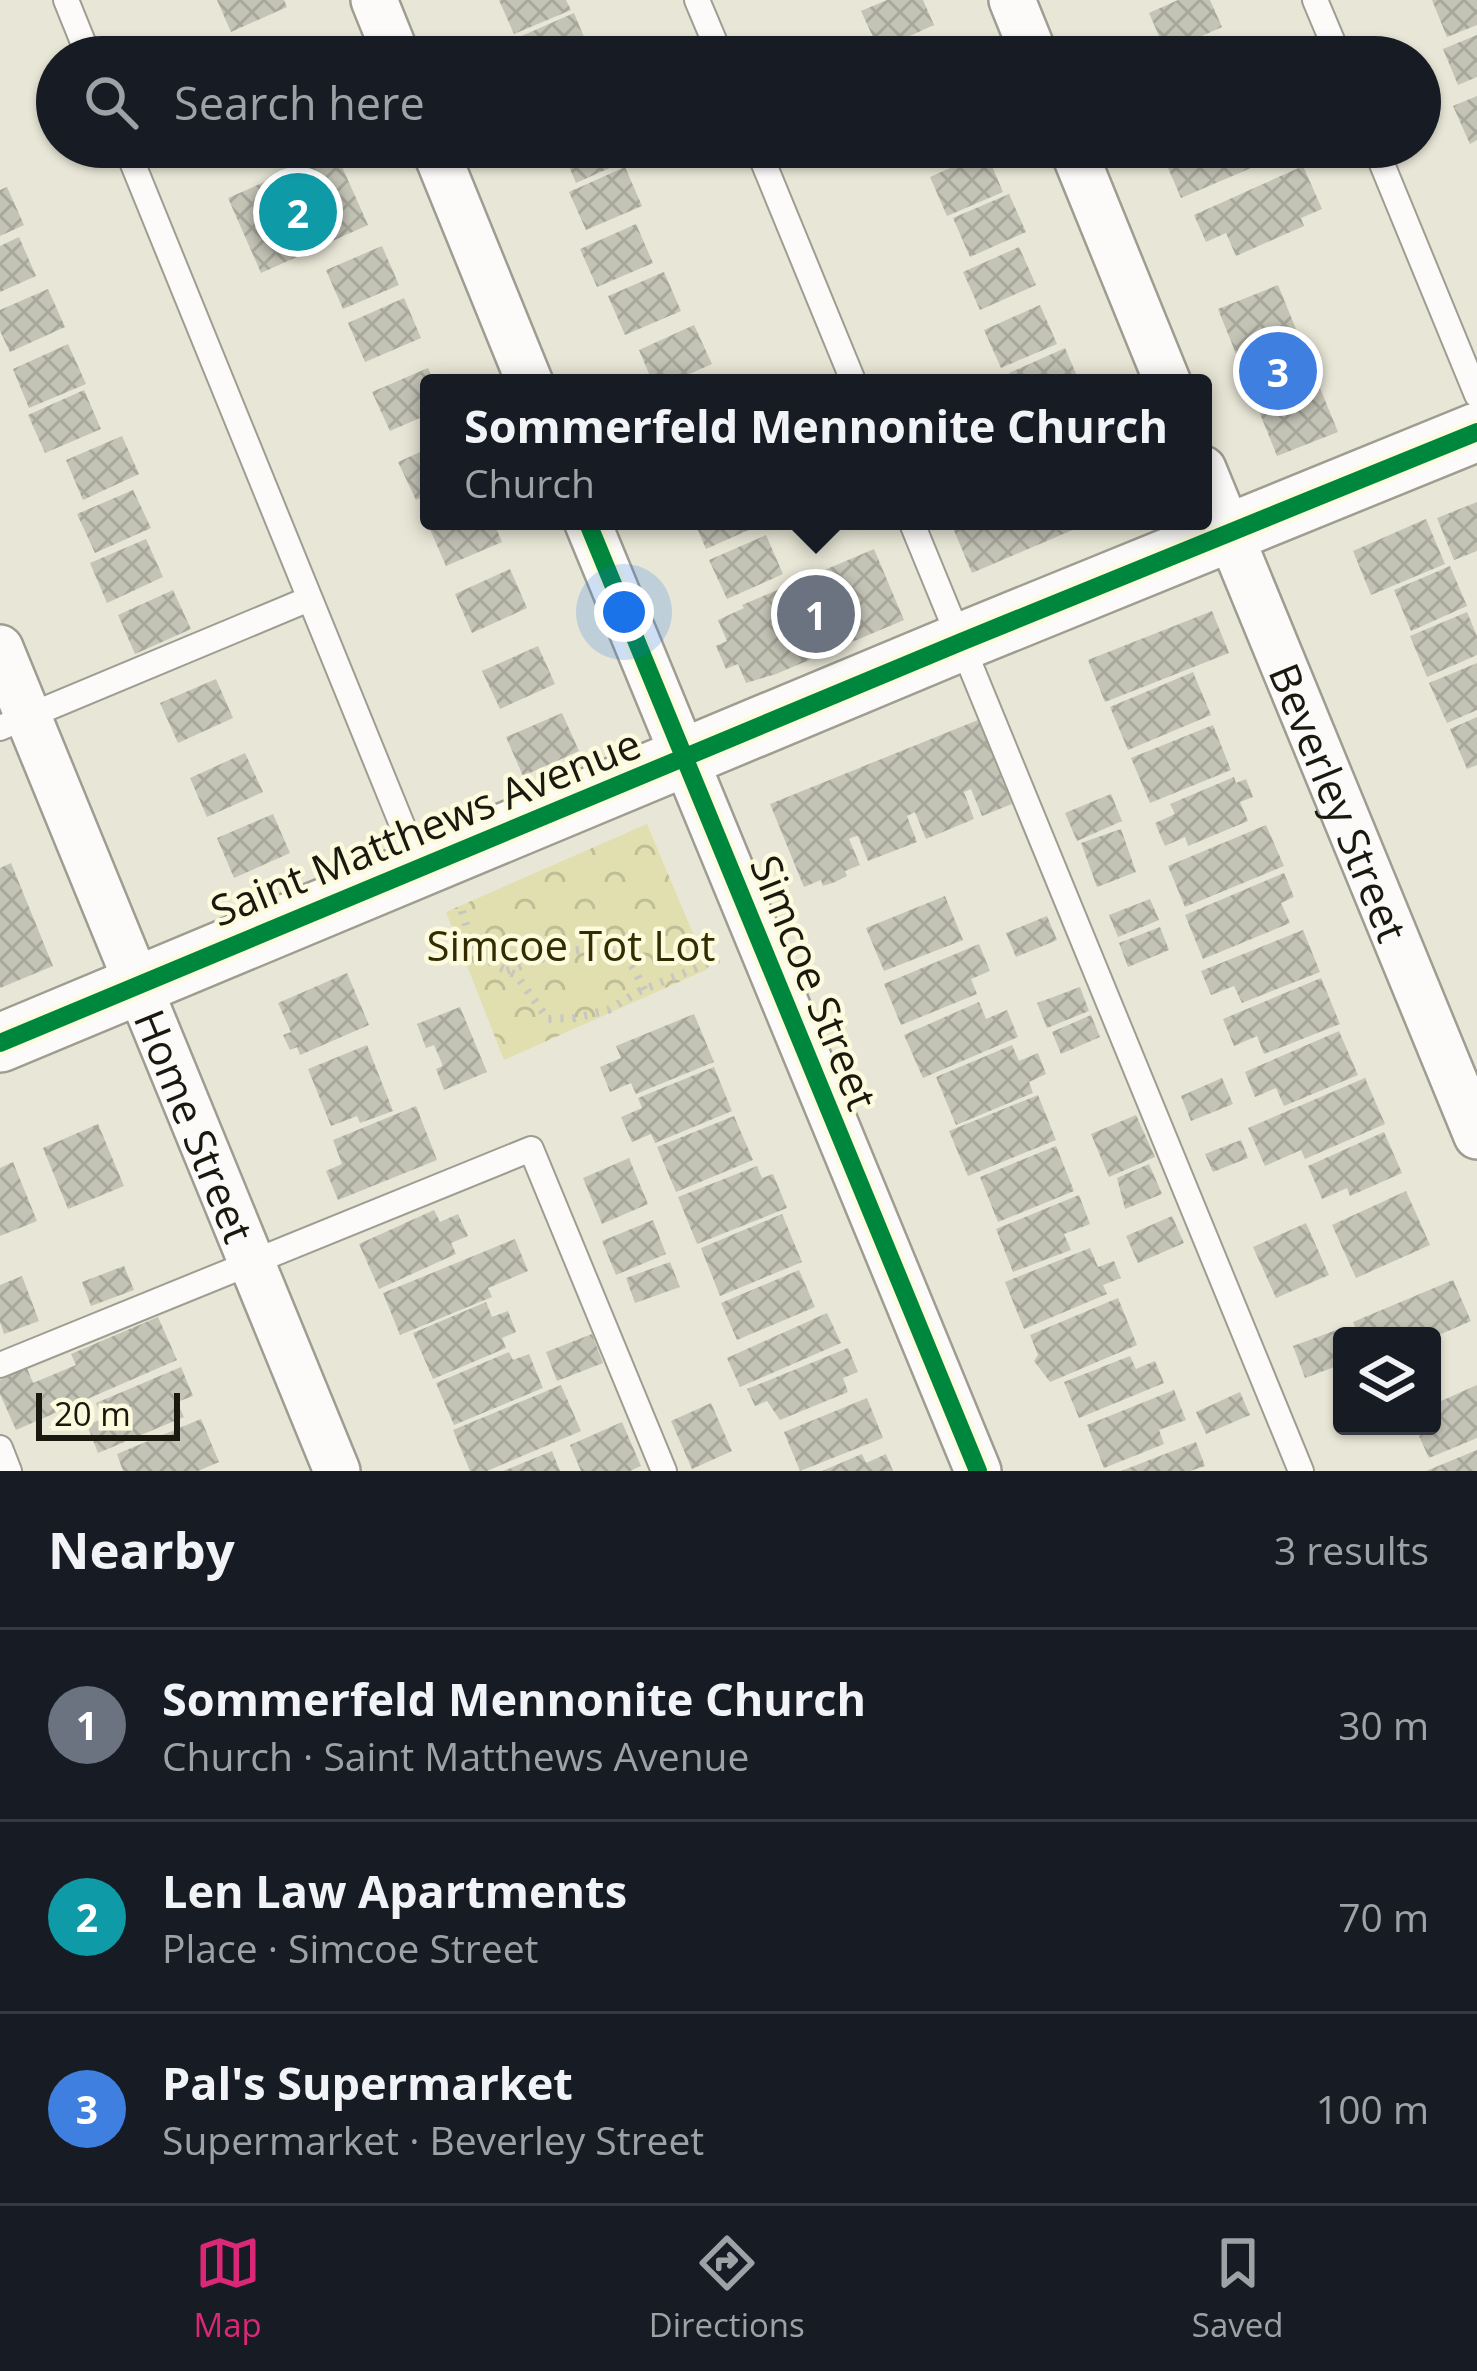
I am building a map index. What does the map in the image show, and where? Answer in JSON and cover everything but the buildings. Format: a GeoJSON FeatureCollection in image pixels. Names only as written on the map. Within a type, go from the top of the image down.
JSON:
{"type":"FeatureCollection","features":[{"type":"Feature","properties":{"kind":"street"},"geometry":{"type":"LineString","coordinates":[[374,0],[389,36]]}},
{"type":"Feature","properties":{"kind":"street"},"geometry":{"type":"LineString","coordinates":[[1012,0],[1027,36]]}},
{"type":"Feature","properties":{"kind":"street"},"geometry":{"type":"LineString","coordinates":[[443,168],[526,374]]}},
{"type":"Feature","properties":{"kind":"street"},"geometry":{"type":"LineString","coordinates":[[1081,168],[1164,374]]}},
{"type":"Feature","properties":{"kind":"street","name":"Saint Matthews Avenue"},"geometry":{"type":"LineString","coordinates":[[0,1043],[1477,432]]}},
{"type":"Feature","properties":{"kind":"street","name":"Beverley Street"},"geometry":{"type":"LineString","coordinates":[[1212,491],[1477,1136]]}},
{"type":"Feature","properties":{"kind":"street","name":"Simcoe Street"},"geometry":{"type":"LineString","coordinates":[[590,530],[978,1471]]}},
{"type":"Feature","properties":{"kind":"street","name":"Home Street"},"geometry":{"type":"LineString","coordinates":[[0,648],[14,722],[137,985],[337,1471]]}},
{"type":"Feature","properties":{"kind":"lane"},"geometry":{"type":"LineString","coordinates":[[66,0],[81,36]]}},
{"type":"Feature","properties":{"kind":"lane"},"geometry":{"type":"LineString","coordinates":[[697,0],[712,36]]}},
{"type":"Feature","properties":{"kind":"lane"},"geometry":{"type":"LineString","coordinates":[[1315,0],[1330,36]]}},
{"type":"Feature","properties":{"kind":"lane"},"geometry":{"type":"LineString","coordinates":[[135,168],[420,869]]}},
{"type":"Feature","properties":{"kind":"lane"},"geometry":{"type":"LineString","coordinates":[[767,168],[850,374]]}},
{"type":"Feature","properties":{"kind":"lane"},"geometry":{"type":"LineString","coordinates":[[1385,168],[1477,395]]}},
{"type":"Feature","properties":{"kind":"lane"},"geometry":{"type":"LineString","coordinates":[[915,530],[1300,1471]]}},
{"type":"Feature","properties":{"kind":"lane"},"geometry":{"type":"LineString","coordinates":[[14,722],[309,599]]}},
{"type":"Feature","properties":{"kind":"lane"},"geometry":{"type":"LineString","coordinates":[[0,1365],[531,1149],[664,1471]]}},
{"type":"Feature","properties":{"kind":"lane"},"geometry":{"type":"LineString","coordinates":[[0,1448],[9,1471]]}},
{"type":"Feature","properties":{"kind":"path"},"geometry":{"type":"LineString","coordinates":[[462,911],[471,943],[493,964],[516,975],[548,1019],[608,1010],[721,958]]}},
{"type":"Feature","properties":{"kind":"path"},"geometry":{"type":"LineString","coordinates":[[507,971],[562,951],[606,951],[632,965],[644,990]]}},
{"type":"Feature","properties":{"kind":"green space","name":"Simcoe Tot Lot"},"geometry":{"type":"Polygon","coordinates":[[[647,824],[708,969],[504,1060],[446,912],[647,824]]]}},
{"type":"Feature","properties":{"kind":"cycle path"},"geometry":{"type":"LineString","coordinates":[[0,1043],[1477,432]]}},
{"type":"Feature","properties":{"kind":"cycle path"},"geometry":{"type":"LineString","coordinates":[[591,530],[978,1471]]}},
{"type":"Feature","properties":{"kind":"place","name":"Len Law Apartments"},"geometry":{"type":"Point","coordinates":[298,212]}},
{"type":"Feature","properties":{"kind":"place","name":"Pal's Supermarket"},"geometry":{"type":"Point","coordinates":[1278,371]}},
{"type":"Feature","properties":{"kind":"place","name":"Sommerfeld Mennonite Church"},"geometry":{"type":"Point","coordinates":[816,614]}}]}
